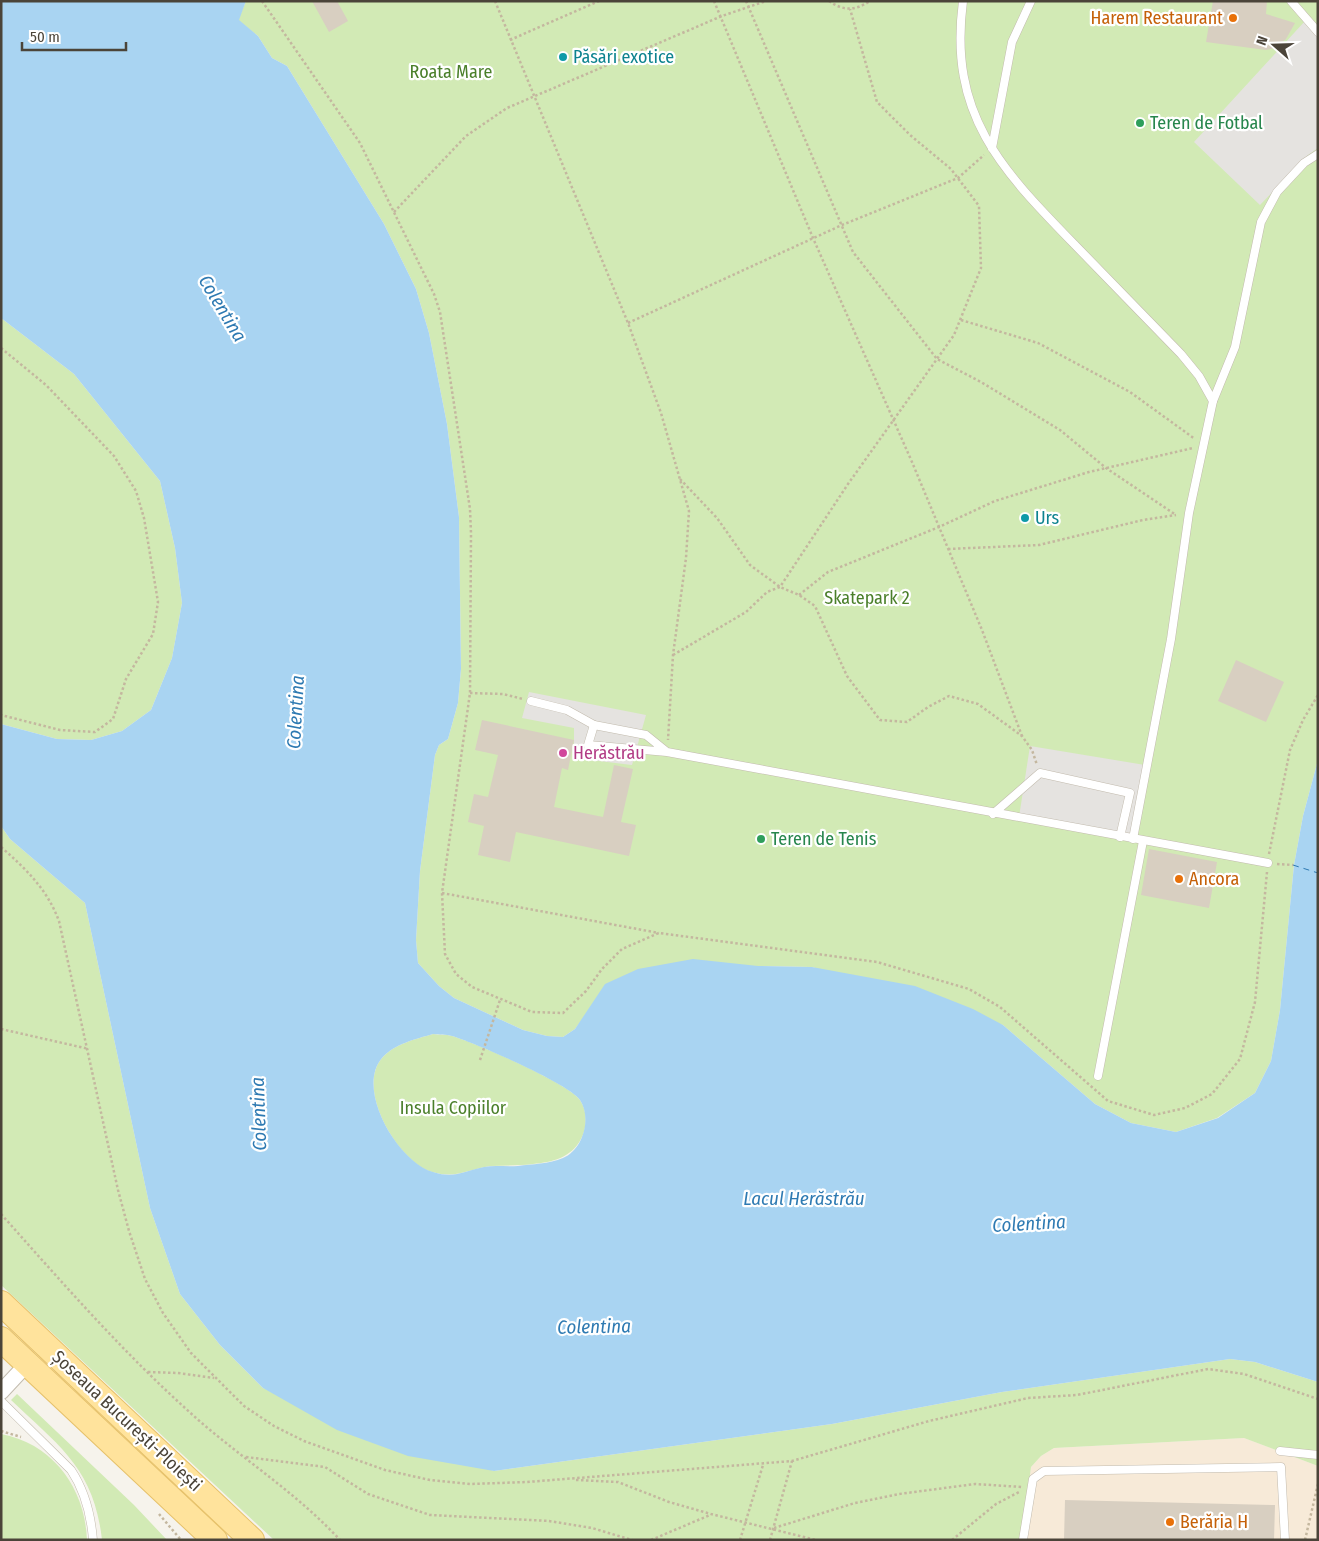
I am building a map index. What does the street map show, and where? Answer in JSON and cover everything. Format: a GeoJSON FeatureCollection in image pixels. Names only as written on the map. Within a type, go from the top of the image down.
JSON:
{"type":"FeatureCollection","features":[{"type":"Feature","properties":{"kind":"main road","name":"Șoseaua București-Ploiești"},"geometry":{"type":"LineString","coordinates":[[1,1303],[252,1540]]}},
{"type":"Feature","properties":{"kind":"main road","name":"Șoseaua București-Ploiești"},"geometry":{"type":"LineString","coordinates":[[1,1339],[215,1540]]}},
{"type":"Feature","properties":{"kind":"main road"},"geometry":{"type":"LineString","coordinates":[[109,1439],[193,1540]]}},
{"type":"Feature","properties":{"kind":"street"},"geometry":{"type":"LineString","coordinates":[[1,1392],[28,1363]]}},
{"type":"Feature","properties":{"kind":"lane"},"geometry":{"type":"LineString","coordinates":[[963,1],[960,51],[963,81],[973,112],[992,148],[1019,187],[1182,354],[1199,376],[1213,401]]}},
{"type":"Feature","properties":{"kind":"lane"},"geometry":{"type":"LineString","coordinates":[[992,148],[1012,42],[1031,1]]}},
{"type":"Feature","properties":{"kind":"lane"},"geometry":{"type":"LineString","coordinates":[[1291,1],[1318,32]]}},
{"type":"Feature","properties":{"kind":"lane"},"geometry":{"type":"LineString","coordinates":[[1133,839],[1171,639],[1189,514],[1213,401],[1235,347],[1261,222],[1277,192],[1304,164],[1318,154]]}},
{"type":"Feature","properties":{"kind":"lane"},"geometry":{"type":"LineString","coordinates":[[531,701],[567,710],[594,725],[646,735],[667,752]]}},
{"type":"Feature","properties":{"kind":"lane"},"geometry":{"type":"LineString","coordinates":[[594,725],[588,745],[667,752],[992,814],[1268,863]]}},
{"type":"Feature","properties":{"kind":"lane"},"geometry":{"type":"LineString","coordinates":[[992,814],[1040,773],[1130,793],[1120,837]]}},
{"type":"Feature","properties":{"kind":"lane"},"geometry":{"type":"LineString","coordinates":[[1098,1076],[1143,840]]}},
{"type":"Feature","properties":{"kind":"lane"},"geometry":{"type":"LineString","coordinates":[[1,1401],[71,1470],[78,1481],[87,1505],[93,1540]]}},
{"type":"Feature","properties":{"kind":"lane"},"geometry":{"type":"LineString","coordinates":[[1280,1451],[1318,1455]]}},
{"type":"Feature","properties":{"kind":"lane"},"geometry":{"type":"LineString","coordinates":[[1023,1540],[1033,1479],[1044,1471],[1281,1467],[1285,1540]]}},
{"type":"Feature","properties":{"kind":"path"},"geometry":{"type":"LineString","coordinates":[[262,1],[360,143],[434,294],[443,332],[470,510],[470,693],[442,893],[445,954],[456,974],[472,987],[532,1012],[563,1013],[586,992],[602,969],[622,949],[660,933]]}},
{"type":"Feature","properties":{"kind":"path"},"geometry":{"type":"LineString","coordinates":[[495,1],[628,324],[661,413],[689,511],[686,558],[673,655],[667,752]]}},
{"type":"Feature","properties":{"kind":"path"},"geometry":{"type":"LineString","coordinates":[[510,40],[599,1]]}},
{"type":"Feature","properties":{"kind":"path"},"geometry":{"type":"LineString","coordinates":[[714,1],[722,16],[813,238],[939,527],[982,630],[1022,736],[1032,750],[1040,773]]}},
{"type":"Feature","properties":{"kind":"path"},"geometry":{"type":"LineString","coordinates":[[746,1],[852,252],[937,359],[981,382],[1060,430],[1106,468],[1176,515]]}},
{"type":"Feature","properties":{"kind":"path"},"geometry":{"type":"LineString","coordinates":[[394,212],[466,136],[507,108],[722,16],[766,1]]}},
{"type":"Feature","properties":{"kind":"path"},"geometry":{"type":"LineString","coordinates":[[829,1],[838,7],[850,9],[860,7],[870,1]]}},
{"type":"Feature","properties":{"kind":"path"},"geometry":{"type":"LineString","coordinates":[[673,655],[746,612],[767,592],[780,587],[893,420],[954,336],[981,268],[978,206],[951,169],[910,135],[877,102],[850,9]]}},
{"type":"Feature","properties":{"kind":"path"},"geometry":{"type":"LineString","coordinates":[[628,324],[842,225],[958,178],[992,148]]}},
{"type":"Feature","properties":{"kind":"path"},"geometry":{"type":"LineString","coordinates":[[960,320],[1038,343],[1130,392],[1204,446]]}},
{"type":"Feature","properties":{"kind":"path"},"geometry":{"type":"LineString","coordinates":[[1,348],[46,386],[114,456],[136,491],[144,518],[158,602],[153,634],[126,679],[112,719],[95,732],[60,730],[1,716]]}},
{"type":"Feature","properties":{"kind":"path"},"geometry":{"type":"LineString","coordinates":[[799,595],[828,572],[939,527],[995,500],[1106,468],[1204,446]]}},
{"type":"Feature","properties":{"kind":"path"},"geometry":{"type":"LineString","coordinates":[[680,479],[717,518],[750,565],[780,587],[799,595],[815,606],[847,676],[880,720],[907,722],[928,706],[949,696],[978,704],[1022,736]]}},
{"type":"Feature","properties":{"kind":"path"},"geometry":{"type":"LineString","coordinates":[[948,549],[1039,545],[1143,520],[1189,514]]}},
{"type":"Feature","properties":{"kind":"path"},"geometry":{"type":"LineString","coordinates":[[470,693],[503,694],[531,701]]}},
{"type":"Feature","properties":{"kind":"path"},"geometry":{"type":"LineString","coordinates":[[442,893],[660,933],[877,962],[969,989],[1000,1006],[1108,1101],[1154,1115],[1185,1108],[1212,1094],[1240,1059],[1254,1002],[1268,863],[1290,750],[1303,720],[1318,694]]}},
{"type":"Feature","properties":{"kind":"path"},"geometry":{"type":"LineString","coordinates":[[1,847],[38,881],[51,900],[59,921],[89,1049],[118,1190],[128,1231],[145,1279],[168,1321],[191,1353],[214,1378],[244,1406],[274,1426],[304,1441],[385,1470],[430,1480],[471,1484],[764,1465],[792,1461],[929,1421],[1028,1398],[1077,1395],[1208,1369],[1244,1374],[1318,1399]]}},
{"type":"Feature","properties":{"kind":"path"},"geometry":{"type":"LineString","coordinates":[[1268,863],[1293,865]]}},
{"type":"Feature","properties":{"kind":"path"},"geometry":{"type":"LineString","coordinates":[[480,1060],[500,1000]]}},
{"type":"Feature","properties":{"kind":"path"},"geometry":{"type":"LineString","coordinates":[[1,1029],[89,1049]]}},
{"type":"Feature","properties":{"kind":"path"},"geometry":{"type":"LineString","coordinates":[[1,1214],[146,1372],[185,1409],[244,1457],[276,1480],[321,1519],[340,1540]]}},
{"type":"Feature","properties":{"kind":"path"},"geometry":{"type":"LineString","coordinates":[[146,1372],[178,1373],[214,1378]]}},
{"type":"Feature","properties":{"kind":"path"},"geometry":{"type":"LineString","coordinates":[[244,1457],[325,1468],[368,1494],[430,1515],[549,1521],[592,1528],[632,1540]]}},
{"type":"Feature","properties":{"kind":"path"},"geometry":{"type":"LineString","coordinates":[[770,1540],[792,1461]]}},
{"type":"Feature","properties":{"kind":"path"},"geometry":{"type":"LineString","coordinates":[[740,1540],[764,1465]]}},
{"type":"Feature","properties":{"kind":"path"},"geometry":{"type":"LineString","coordinates":[[565,1479],[618,1482],[669,1502],[816,1540]]}},
{"type":"Feature","properties":{"kind":"path"},"geometry":{"type":"LineString","coordinates":[[774,1528],[855,1503],[898,1494],[975,1484],[1032,1487]]}},
{"type":"Feature","properties":{"kind":"path"},"geometry":{"type":"LineString","coordinates":[[1305,1540],[1318,1484]]}},
{"type":"Feature","properties":{"kind":"path"},"geometry":{"type":"LineString","coordinates":[[952,1540],[996,1504],[1032,1487]]}},
{"type":"Feature","properties":{"kind":"path"},"geometry":{"type":"LineString","coordinates":[[651,1540],[711,1514]]}},
{"type":"Feature","properties":{"kind":"shaded area"},"geometry":{"type":"Polygon","coordinates":[[[1305,21],[1318,36],[1318,148],[1308,155],[1260,205],[1194,142],[1305,21]]]}},
{"type":"Feature","properties":{"kind":"shaded area"},"geometry":{"type":"Polygon","coordinates":[[[529,692],[646,715],[632,765],[574,758],[574,728],[522,718],[529,692]]]}},
{"type":"Feature","properties":{"kind":"shaded area"},"geometry":{"type":"Polygon","coordinates":[[[1030,746],[1145,765],[1130,836],[1019,817],[1030,746]]]}},
{"type":"Feature","properties":{"kind":"shaded area"},"geometry":{"type":"Polygon","coordinates":[[[1244,1438],[1318,1466],[1318,1540],[1022,1540],[1031,1467],[1041,1456],[1054,1448],[1244,1438]]]}},
{"type":"Feature","properties":{"kind":"green space"},"geometry":{"type":"Polygon","coordinates":[[[246,1],[1318,1],[1318,760],[1303,816],[1294,865],[1280,1010],[1271,1061],[1255,1093],[1217,1118],[1176,1132],[1131,1123],[1095,1104],[1003,1025],[812,967],[758,966],[587,1013],[575,1029],[563,1037],[547,1036],[523,1030],[454,998],[439,986],[418,963],[416,940],[420,871],[435,755],[439,745],[448,739],[458,703],[461,669],[459,517],[447,424],[429,333],[416,289],[384,224],[287,66],[272,58],[258,36],[238,20],[246,1]]]}},
{"type":"Feature","properties":{"kind":"green space"},"geometry":{"type":"Polygon","coordinates":[[[1,318],[74,374],[160,481],[175,548],[182,603],[172,658],[151,710],[122,731],[91,740],[57,739],[1,724],[1,318]]]}},
{"type":"Feature","properties":{"kind":"green space"},"geometry":{"type":"Polygon","coordinates":[[[1,826],[10,839],[85,903],[150,1208],[180,1294],[220,1345],[263,1388],[494,1471],[832,1424],[1002,1392],[1230,1359],[1255,1362],[1318,1382],[1318,1466],[1244,1438],[1054,1448],[1041,1456],[1031,1467],[1022,1540],[274,1540],[1,1285],[1,826]]]}},
{"type":"Feature","properties":{"kind":"green space","name":"Insula Copiilor"},"geometry":{"type":"Polygon","coordinates":[[[433,1034],[450,1035],[480,1046],[541,1074],[573,1093],[583,1105],[586,1120],[581,1139],[577,1145],[566,1155],[547,1162],[483,1167],[456,1174],[441,1174],[419,1166],[394,1140],[384,1123],[377,1105],[374,1087],[375,1071],[382,1058],[393,1049],[433,1034]]]}},
{"type":"Feature","properties":{"kind":"green space"},"geometry":{"type":"Polygon","coordinates":[[[17,1394],[134,1505],[167,1540],[102,1540],[98,1515],[82,1476],[72,1460],[59,1446],[11,1400],[17,1394]]]}},
{"type":"Feature","properties":{"kind":"green space"},"geometry":{"type":"Polygon","coordinates":[[[1,1434],[20,1439],[37,1448],[51,1458],[63,1472],[73,1487],[80,1503],[85,1521],[87,1540],[1,1540],[1,1434]]]}},
{"type":"Feature","properties":{"kind":"water","name":"Lacul Herăstrău"},"geometry":{"type":"Polygon","coordinates":[[[1,1],[246,1],[239,20],[258,36],[272,58],[287,66],[384,224],[416,289],[429,333],[447,424],[459,517],[461,669],[458,703],[448,739],[439,745],[435,755],[420,871],[416,940],[418,963],[439,986],[454,998],[523,1030],[547,1036],[563,1037],[575,1029],[605,984],[638,969],[693,959],[758,966],[812,967],[915,986],[973,1009],[1003,1025],[1095,1104],[1131,1123],[1176,1132],[1218,1118],[1255,1093],[1271,1061],[1280,1010],[1294,865],[1303,816],[1318,760],[1318,1382],[1255,1362],[1230,1359],[1002,1392],[832,1424],[494,1471],[408,1456],[337,1430],[263,1388],[220,1345],[180,1294],[150,1208],[85,903],[10,839],[1,826],[1,724],[57,739],[91,740],[122,731],[151,710],[172,658],[182,603],[175,548],[160,481],[74,374],[1,318],[1,1]],[[433,1034],[393,1049],[382,1058],[375,1071],[374,1087],[377,1105],[384,1123],[394,1140],[420,1166],[433,1172],[453,1175],[488,1166],[518,1166],[552,1162],[570,1154],[576,1148],[584,1133],[585,1116],[584,1107],[580,1100],[572,1093],[541,1074],[479,1046],[452,1036],[433,1034]]]}},
{"type":"Feature","properties":{"kind":"building"},"geometry":{"type":"Polygon","coordinates":[[[312,1],[337,1],[348,21],[329,32],[312,1]]]}},
{"type":"Feature","properties":{"kind":"building"},"geometry":{"type":"Polygon","coordinates":[[[1213,1],[1267,1],[1266,14],[1295,23],[1286,39],[1275,48],[1266,50],[1206,42],[1213,1]]]}},
{"type":"Feature","properties":{"kind":"building"},"geometry":{"type":"Polygon","coordinates":[[[1236,660],[1284,682],[1266,722],[1218,701],[1236,660]]]}},
{"type":"Feature","properties":{"kind":"building"},"geometry":{"type":"Polygon","coordinates":[[[482,720],[574,740],[568,770],[562,768],[554,807],[603,817],[614,765],[633,769],[621,822],[636,825],[629,856],[516,832],[510,862],[478,855],[484,826],[468,822],[474,794],[488,797],[498,755],[475,750],[482,720]]]}},
{"type":"Feature","properties":{"kind":"building","name":"Ancora"},"geometry":{"type":"Polygon","coordinates":[[[1149,849],[1217,862],[1209,908],[1141,895],[1149,849]]]}},
{"type":"Feature","properties":{"kind":"building","name":"Berăria H"},"geometry":{"type":"Polygon","coordinates":[[[1065,1500],[1275,1505],[1274,1540],[1064,1540],[1065,1500]]]}},
{"type":"Feature","properties":{"kind":"ferry route"},"geometry":{"type":"LineString","coordinates":[[1293,865],[1318,873]]}},
{"type":"Feature","properties":{"kind":"place","name":"Harem Restaurant"},"geometry":{"type":"Point","coordinates":[1233,18]}},
{"type":"Feature","properties":{"kind":"place","name":"Păsări exotice"},"geometry":{"type":"Point","coordinates":[563,57]}},
{"type":"Feature","properties":{"kind":"place","name":"Teren de Fotbal"},"geometry":{"type":"Point","coordinates":[1140,123]}},
{"type":"Feature","properties":{"kind":"place","name":"Urs"},"geometry":{"type":"Point","coordinates":[1025,518]}},
{"type":"Feature","properties":{"kind":"place","name":"Herăstrău"},"geometry":{"type":"Point","coordinates":[563,753]}},
{"type":"Feature","properties":{"kind":"place","name":"Teren de Tenis"},"geometry":{"type":"Point","coordinates":[761,839]}},
{"type":"Feature","properties":{"kind":"place","name":"Ancora"},"geometry":{"type":"Point","coordinates":[1179,879]}},
{"type":"Feature","properties":{"kind":"place","name":"Berăria H"},"geometry":{"type":"Point","coordinates":[1170,1522]}},
{"type":"Feature","properties":{"kind":"park label","name":"Roata Mare"},"geometry":{"type":"Point","coordinates":[451,72]}},
{"type":"Feature","properties":{"kind":"park label","name":"Skatepark 2"},"geometry":{"type":"Point","coordinates":[867,598]}},
{"type":"Feature","properties":{"kind":"water label","name":"Colentina"},"geometry":{"type":"Point","coordinates":[223,308]}},
{"type":"Feature","properties":{"kind":"water label","name":"Colentina"},"geometry":{"type":"Point","coordinates":[295,712]}},
{"type":"Feature","properties":{"kind":"water label","name":"Colentina"},"geometry":{"type":"Point","coordinates":[258,1114]}},
{"type":"Feature","properties":{"kind":"water label","name":"Colentina"},"geometry":{"type":"Point","coordinates":[1029,1223]}},
{"type":"Feature","properties":{"kind":"water label","name":"Colentina"},"geometry":{"type":"Point","coordinates":[594,1326]}}]}
